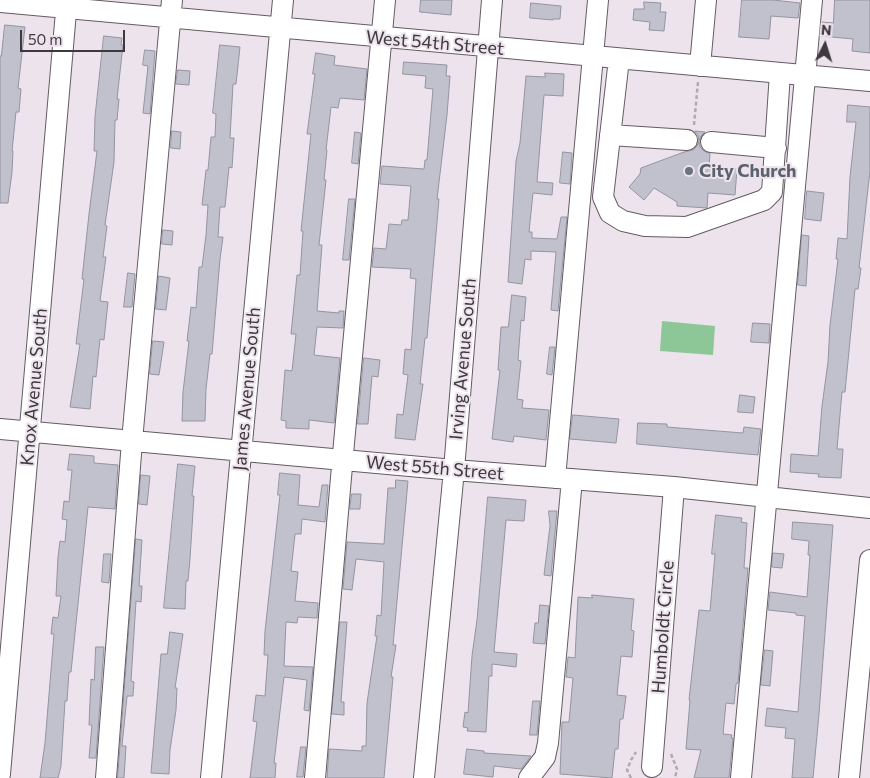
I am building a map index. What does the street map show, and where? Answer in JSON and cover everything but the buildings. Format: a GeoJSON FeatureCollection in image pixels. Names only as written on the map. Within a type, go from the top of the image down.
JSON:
{"type":"FeatureCollection","features":[{"type":"Feature","properties":{"kind":"street","name":"James Avenue South"},"geometry":{"type":"LineString","coordinates":[[211,778],[284,0]]}},
{"type":"Feature","properties":{"kind":"street"},"geometry":{"type":"LineString","coordinates":[[315,778],[386,0]]}},
{"type":"Feature","properties":{"kind":"street","name":"Irving Avenue South"},"geometry":{"type":"LineString","coordinates":[[424,778],[454,470],[492,0]]}},
{"type":"Feature","properties":{"kind":"street"},"geometry":{"type":"LineString","coordinates":[[529,778],[545,757],[548,742],[564,478],[598,0]]}},
{"type":"Feature","properties":{"kind":"street"},"geometry":{"type":"LineString","coordinates":[[699,74],[706,0]]}},
{"type":"Feature","properties":{"kind":"street"},"geometry":{"type":"LineString","coordinates":[[741,778],[812,0]]}},
{"type":"Feature","properties":{"kind":"street","name":"West 54th Street"},"geometry":{"type":"LineString","coordinates":[[0,2],[171,9],[281,29],[619,59],[699,74],[780,74],[870,81]]}},
{"type":"Feature","properties":{"kind":"street","name":"Knox Avenue South"},"geometry":{"type":"LineString","coordinates":[[0,774],[66,4]]}},
{"type":"Feature","properties":{"kind":"street"},"geometry":{"type":"LineString","coordinates":[[106,778],[132,441],[171,9]]}},
{"type":"Feature","properties":{"kind":"street"},"geometry":{"type":"LineString","coordinates":[[619,59],[603,197],[610,213],[623,221],[644,226],[687,227],[764,200],[772,192],[780,74]]}},
{"type":"Feature","properties":{"kind":"street"},"geometry":{"type":"LineString","coordinates":[[610,135],[690,136]]}},
{"type":"Feature","properties":{"kind":"street"},"geometry":{"type":"LineString","coordinates":[[711,142],[776,148]]}},
{"type":"Feature","properties":{"kind":"street","name":"West 55th Street"},"geometry":{"type":"LineString","coordinates":[[0,429],[454,470],[674,487],[870,508]]}},
{"type":"Feature","properties":{"kind":"street","name":"Humboldt Circle"},"geometry":{"type":"LineString","coordinates":[[652,768],[674,487]]}},
{"type":"Feature","properties":{"kind":"street"},"geometry":{"type":"LineString","coordinates":[[848,778],[870,560]]}},
{"type":"Feature","properties":{"kind":"path"},"geometry":{"type":"LineString","coordinates":[[690,136],[699,74]]}},
{"type":"Feature","properties":{"kind":"green space"},"geometry":{"type":"Polygon","coordinates":[[[662,321],[715,326],[713,355],[660,351],[662,321]]]}},
{"type":"Feature","properties":{"kind":"place","name":"City Church"},"geometry":{"type":"Point","coordinates":[689,171]}}]}
